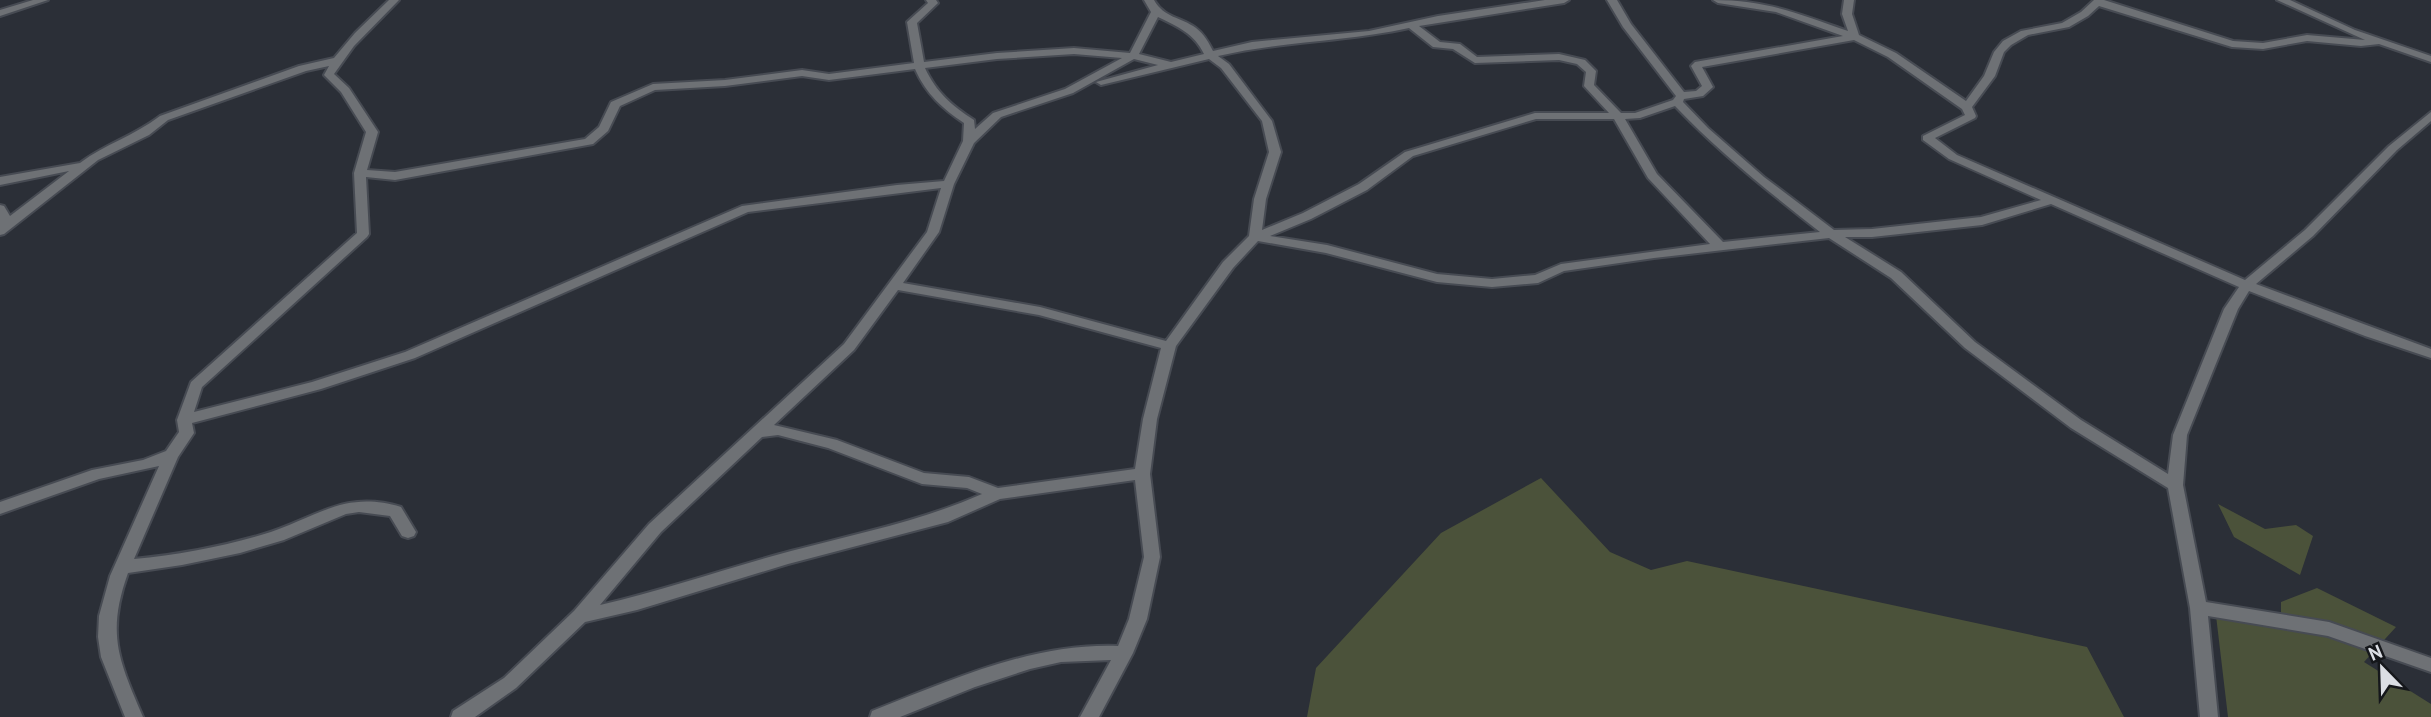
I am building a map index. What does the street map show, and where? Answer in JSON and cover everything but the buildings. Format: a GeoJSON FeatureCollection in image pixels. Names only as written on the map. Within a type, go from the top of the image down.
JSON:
{"type":"FeatureCollection","features":[{"type":"Feature","properties":{"kind":"street"},"geometry":{"type":"LineString","coordinates":[[0,13],[43,0]]}},
{"type":"Feature","properties":{"kind":"street"},"geometry":{"type":"LineString","coordinates":[[134,717],[109,656],[108,611],[123,567],[168,456],[187,433],[184,420],[196,385],[363,234],[360,173],[372,132],[345,90],[329,75],[336,61],[394,0]]}},
{"type":"Feature","properties":{"kind":"street"},"geometry":{"type":"LineString","coordinates":[[931,0],[933,3],[912,22],[918,68],[928,86],[948,108],[970,122],[970,141]]}},
{"type":"Feature","properties":{"kind":"street"},"geometry":{"type":"LineString","coordinates":[[460,717],[510,683],[580,616],[654,528],[849,347],[933,232],[948,184],[970,141],[997,116],[1069,91],[1210,55],[1306,37],[1369,34],[1410,24],[1564,0]]}},
{"type":"Feature","properties":{"kind":"street"},"geometry":{"type":"LineString","coordinates":[[1612,0],[1647,54],[1656,61],[1679,99],[1704,130],[1760,180],[1831,234],[1896,275],[1970,345],[2076,424],[2175,485]]}},
{"type":"Feature","properties":{"kind":"street"},"geometry":{"type":"LineString","coordinates":[[1718,0],[1778,9],[1855,37],[1892,55],[1967,107],[1971,116],[1927,138],[1953,157],[2204,269],[2370,334],[2431,354]]}},
{"type":"Feature","properties":{"kind":"street"},"geometry":{"type":"LineString","coordinates":[[1849,0],[1847,14],[1855,37]]}},
{"type":"Feature","properties":{"kind":"street"},"geometry":{"type":"LineString","coordinates":[[2282,0],[2431,59]]}},
{"type":"Feature","properties":{"kind":"street"},"geometry":{"type":"LineString","coordinates":[[1967,107],[1992,71],[1997,53],[2009,41],[2034,28],[2053,29],[2065,25],[2099,1],[2232,44],[2263,46],[2306,38],[2361,43],[2383,41]]}},
{"type":"Feature","properties":{"kind":"street"},"geometry":{"type":"LineString","coordinates":[[1069,91],[1133,56],[1152,6],[1192,30],[1204,43],[1210,55],[1225,66],[1267,121],[1275,152],[1260,199],[1255,237]]}},
{"type":"Feature","properties":{"kind":"street"},"geometry":{"type":"LineString","coordinates":[[1410,24],[1437,45],[1456,46],[1475,60],[1559,57],[1581,62],[1591,71],[1590,86],[1616,115],[1652,176],[1721,248]]}},
{"type":"Feature","properties":{"kind":"street"},"geometry":{"type":"LineString","coordinates":[[1089,717],[1124,653],[1138,619],[1152,558],[1142,474],[1150,419],[1170,346],[1228,265],[1255,237],[1307,216],[1363,187],[1409,154],[1535,116],[1636,116],[1699,94],[1708,87],[1696,66],[1699,64],[1855,37]]}},
{"type":"Feature","properties":{"kind":"street"},"geometry":{"type":"LineString","coordinates":[[360,173],[395,176],[589,142],[604,129],[615,104],[653,87],[725,83],[802,73],[829,76],[888,68],[918,68],[1032,52],[1074,51],[1133,56],[1167,64]]}},
{"type":"Feature","properties":{"kind":"street"},"geometry":{"type":"LineString","coordinates":[[0,181],[49,174],[94,158],[145,133],[164,118],[303,68],[336,61]]}},
{"type":"Feature","properties":{"kind":"street"},"geometry":{"type":"LineString","coordinates":[[2209,717],[2199,608],[2175,485],[2180,435],[2231,309],[2246,285],[2309,233],[2393,148],[2431,115]]}},
{"type":"Feature","properties":{"kind":"street"},"geometry":{"type":"LineString","coordinates":[[0,209],[4,227],[94,158]]}},
{"type":"Feature","properties":{"kind":"street"},"geometry":{"type":"LineString","coordinates":[[184,420],[316,386],[410,355],[747,209],[801,204],[901,186],[948,184]]}},
{"type":"Feature","properties":{"kind":"street"},"geometry":{"type":"LineString","coordinates":[[1255,237],[1327,248],[1437,278],[1492,283],[1538,279],[1561,268],[1654,254],[1831,234],[1872,233],[1982,221],[2053,200]]}},
{"type":"Feature","properties":{"kind":"street"},"geometry":{"type":"LineString","coordinates":[[894,285],[1040,311],[1170,346]]}},
{"type":"Feature","properties":{"kind":"street"},"geometry":{"type":"LineString","coordinates":[[758,432],[778,430],[832,444],[922,478],[970,483],[997,494]]}},
{"type":"Feature","properties":{"kind":"street"},"geometry":{"type":"LineString","coordinates":[[0,508],[97,474],[146,465],[168,456]]}},
{"type":"Feature","properties":{"kind":"street"},"geometry":{"type":"LineString","coordinates":[[580,616],[637,603],[800,555],[948,516],[997,494],[1142,474]]}},
{"type":"Feature","properties":{"kind":"street"},"geometry":{"type":"LineString","coordinates":[[123,567],[168,563],[279,535],[320,515],[366,504],[396,511],[408,532]]}},
{"type":"Feature","properties":{"kind":"street"},"geometry":{"type":"LineString","coordinates":[[2199,608],[2329,629],[2431,665]]}},
{"type":"Feature","properties":{"kind":"street"},"geometry":{"type":"LineString","coordinates":[[879,717],[1024,663],[1095,650],[1124,653]]}},
{"type":"Feature","properties":{"kind":"green space"},"geometry":{"type":"Polygon","coordinates":[[[1541,478],[1610,552],[1651,570],[1687,561],[2087,647],[2124,717],[1307,717],[1316,668],[1441,533],[1541,478]]]}},
{"type":"Feature","properties":{"kind":"green space"},"geometry":{"type":"Polygon","coordinates":[[[2218,504],[2265,529],[2296,525],[2313,536],[2300,575],[2234,537],[2218,504]]]}},
{"type":"Feature","properties":{"kind":"green space"},"geometry":{"type":"Polygon","coordinates":[[[2317,588],[2396,627],[2364,662],[2431,704],[2431,717],[2228,717],[2215,607],[2281,615],[2281,602],[2317,588]]]}}]}
